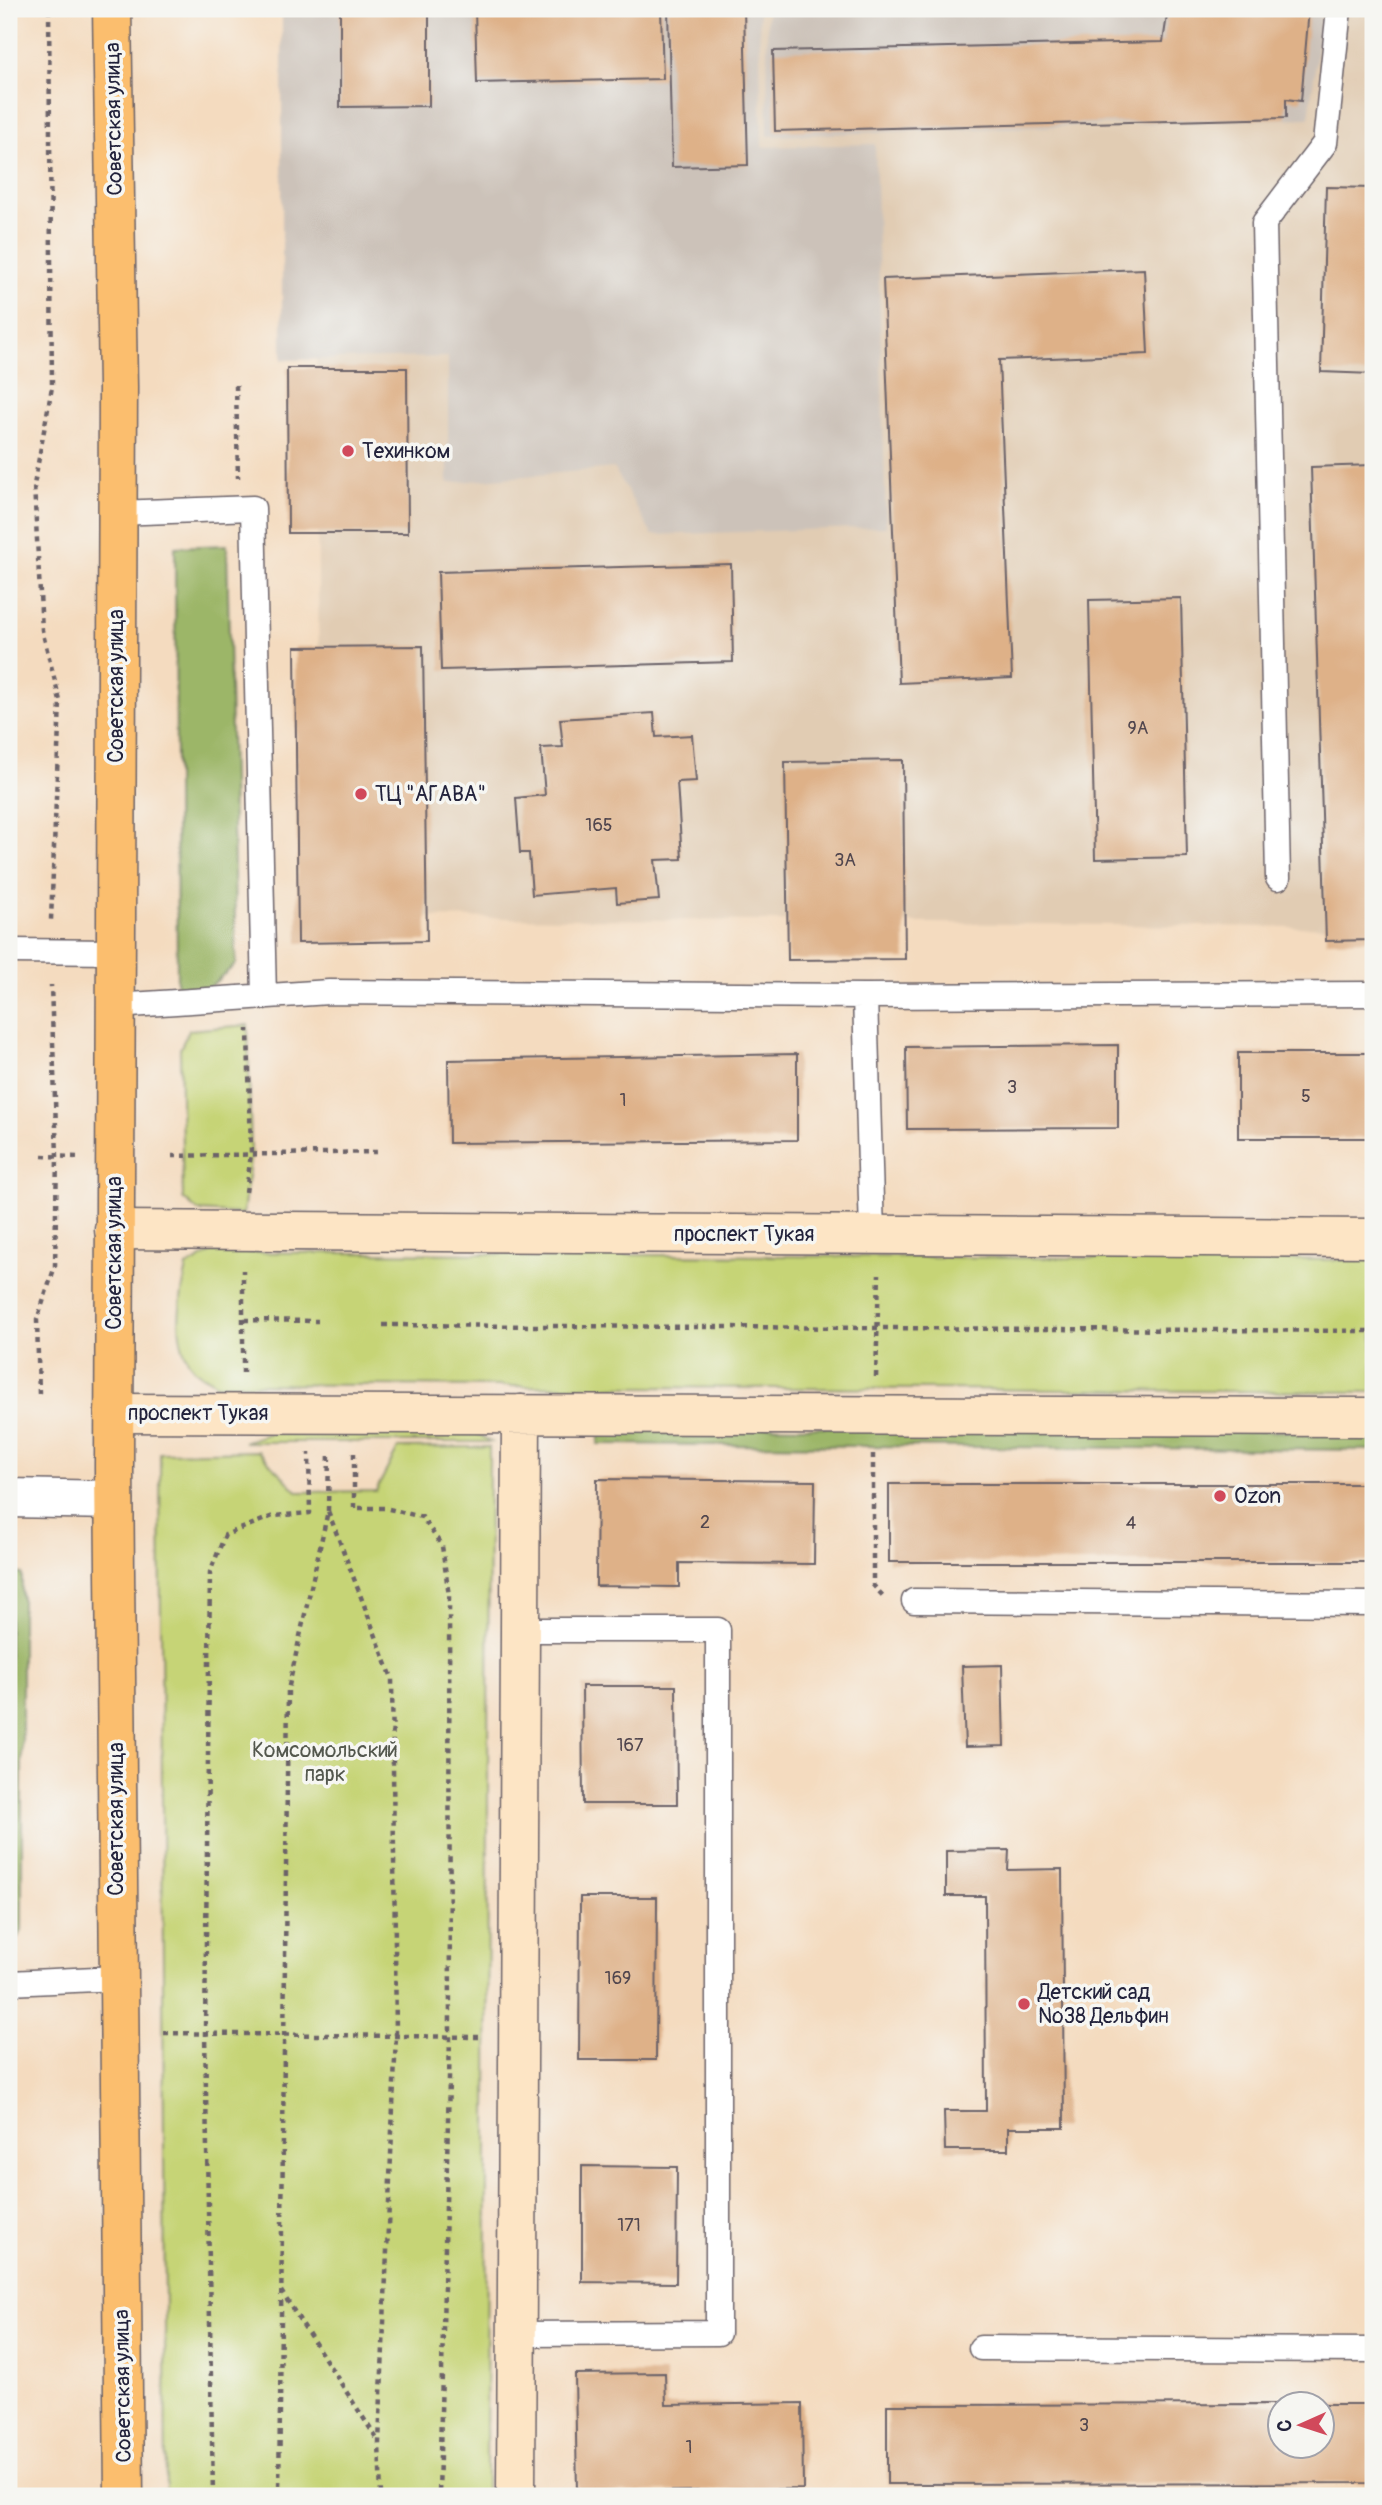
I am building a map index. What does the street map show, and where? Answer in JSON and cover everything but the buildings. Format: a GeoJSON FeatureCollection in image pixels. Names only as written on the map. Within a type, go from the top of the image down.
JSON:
{"type":"FeatureCollection","features":[{"type":"Feature","properties":{"kind":"main road","name":"Советская улица"},"geometry":{"type":"LineString","coordinates":[[113,9],[116,513],[114,1500],[124,2496]]}},
{"type":"Feature","properties":{"kind":"main road","name":"проспект Тукая"},"geometry":{"type":"LineString","coordinates":[[114,1230],[876,1251],[1373,1238]]}},
{"type":"Feature","properties":{"kind":"main road","name":"проспект Тукая"},"geometry":{"type":"LineString","coordinates":[[114,1413],[1373,1417]]}},
{"type":"Feature","properties":{"kind":"main road"},"geometry":{"type":"LineString","coordinates":[[516,2496],[521,1414]]}},
{"type":"Feature","properties":{"kind":"street"},"geometry":{"type":"LineString","coordinates":[[9,1499],[114,1500]]}},
{"type":"Feature","properties":{"kind":"lane"},"geometry":{"type":"LineString","coordinates":[[1278,878],[1264,223],[1325,143],[1339,9]]}},
{"type":"Feature","properties":{"kind":"lane"},"geometry":{"type":"LineString","coordinates":[[116,513],[253,508],[264,997]]}},
{"type":"Feature","properties":{"kind":"lane"},"geometry":{"type":"LineString","coordinates":[[9,951],[115,952]]}},
{"type":"Feature","properties":{"kind":"lane"},"geometry":{"type":"LineString","coordinates":[[114,1006],[329,992],[865,996],[1373,994]]}},
{"type":"Feature","properties":{"kind":"lane"},"geometry":{"type":"LineString","coordinates":[[865,996],[876,1251]]}},
{"type":"Feature","properties":{"kind":"lane"},"geometry":{"type":"LineString","coordinates":[[914,1601],[1373,1604]]}},
{"type":"Feature","properties":{"kind":"lane"},"geometry":{"type":"LineString","coordinates":[[517,2334],[719,2333],[718,1630],[520,1630]]}},
{"type":"Feature","properties":{"kind":"lane"},"geometry":{"type":"LineString","coordinates":[[9,1983],[118,1978]]}},
{"type":"Feature","properties":{"kind":"lane"},"geometry":{"type":"LineString","coordinates":[[981,2348],[1373,2350]]}},
{"type":"Feature","properties":{"kind":"path"},"geometry":{"type":"LineString","coordinates":[[39,1394],[37,1320],[55,1266],[57,1156],[50,951],[60,701],[42,630],[34,485],[52,387],[49,9]]}},
{"type":"Feature","properties":{"kind":"path"},"geometry":{"type":"LineString","coordinates":[[172,1156],[378,1153]]}},
{"type":"Feature","properties":{"kind":"path"},"geometry":{"type":"LineString","coordinates":[[42,1156],[85,1157]]}},
{"type":"Feature","properties":{"kind":"path"},"geometry":{"type":"LineString","coordinates":[[876,1251],[876,1388]]}},
{"type":"Feature","properties":{"kind":"path"},"geometry":{"type":"LineString","coordinates":[[243,1265],[243,1384]]}},
{"type":"Feature","properties":{"kind":"path"},"geometry":{"type":"LineString","coordinates":[[244,1320],[318,1321]]}},
{"type":"Feature","properties":{"kind":"path"},"geometry":{"type":"LineString","coordinates":[[383,1325],[1373,1331]]}},
{"type":"Feature","properties":{"kind":"path"},"geometry":{"type":"LineString","coordinates":[[279,2496],[288,1690],[328,1511],[329,1441]]}},
{"type":"Feature","properties":{"kind":"path"},"geometry":{"type":"LineString","coordinates":[[354,1441],[354,1508],[386,1508],[422,1517],[442,1546],[449,1596],[450,2037],[439,2496]]}},
{"type":"Feature","properties":{"kind":"path"},"geometry":{"type":"LineString","coordinates":[[213,2496],[205,2033],[210,1572],[225,1535],[273,1516],[310,1513],[309,1442]]}},
{"type":"Feature","properties":{"kind":"path"},"geometry":{"type":"LineString","coordinates":[[873,1446],[873,1585],[887,1601],[914,1601]]}},
{"type":"Feature","properties":{"kind":"path"},"geometry":{"type":"LineString","coordinates":[[328,1511],[392,1678],[396,2035],[379,2443],[381,2496]]}},
{"type":"Feature","properties":{"kind":"path"},"geometry":{"type":"LineString","coordinates":[[164,2032],[487,2037]]}},
{"type":"Feature","properties":{"kind":"path"},"geometry":{"type":"LineString","coordinates":[[281,2290],[379,2443]]}},
{"type":"Feature","properties":{"kind":"shaded area"},"geometry":{"type":"Polygon","coordinates":[[[282,9],[759,9],[762,147],[875,144],[886,527],[652,535],[614,468],[448,483],[448,357],[282,360],[282,9]]]}},
{"type":"Feature","properties":{"kind":"shaded area"},"geometry":{"type":"Polygon","coordinates":[[[313,9],[1373,9],[1373,928],[321,916],[313,9]]]}},
{"type":"Feature","properties":{"kind":"shaded area"},"geometry":{"type":"Polygon","coordinates":[[[767,9],[1322,9],[1309,118],[768,136],[767,9]]]}},
{"type":"Feature","properties":{"kind":"green space"},"geometry":{"type":"Polygon","coordinates":[[[227,545],[236,964],[205,991],[177,989],[175,547],[227,545]]]}},
{"type":"Feature","properties":{"kind":"green space"},"geometry":{"type":"Polygon","coordinates":[[[248,1025],[251,1154],[243,1214],[198,1211],[183,1198],[180,1049],[189,1030],[248,1025]]]}},
{"type":"Feature","properties":{"kind":"green space"},"geometry":{"type":"Polygon","coordinates":[[[212,1252],[1373,1260],[1373,1392],[217,1384],[196,1371],[187,1358],[182,1346],[179,1320],[187,1267],[212,1252]]]}},
{"type":"Feature","properties":{"kind":"green space"},"geometry":{"type":"Polygon","coordinates":[[[293,1425],[463,1425],[491,1442],[244,1442],[293,1425]]]}},
{"type":"Feature","properties":{"kind":"green space"},"geometry":{"type":"Polygon","coordinates":[[[601,1425],[1373,1432],[1373,1450],[598,1444],[601,1425]]]}},
{"type":"Feature","properties":{"kind":"green space","name":"Комсомольский парк"},"geometry":{"type":"Polygon","coordinates":[[[489,1447],[486,2496],[166,2496],[160,1453],[258,1451],[298,1492],[376,1491],[398,1448],[489,1447]]]}},
{"type":"Feature","properties":{"kind":"green space"},"geometry":{"type":"Polygon","coordinates":[[[9,1573],[22,1574],[22,1931],[9,1950],[9,1573]]]}},
{"type":"Feature","properties":{"kind":"place","name":"Техинком"},"geometry":{"type":"Point","coordinates":[348,451]}},
{"type":"Feature","properties":{"kind":"place","name":"ТЦ \"АГАВА\""},"geometry":{"type":"Point","coordinates":[361,794]}},
{"type":"Feature","properties":{"kind":"place","name":"Ozon"},"geometry":{"type":"Point","coordinates":[1220,1496]}},
{"type":"Feature","properties":{"kind":"place","name":"Детский сад №38 Дельфин"},"geometry":{"type":"Point","coordinates":[1024,2004]}}]}
